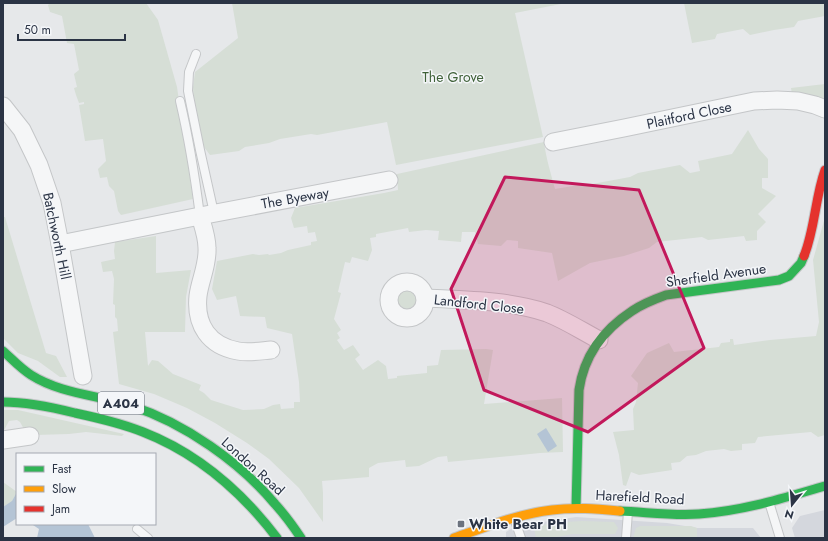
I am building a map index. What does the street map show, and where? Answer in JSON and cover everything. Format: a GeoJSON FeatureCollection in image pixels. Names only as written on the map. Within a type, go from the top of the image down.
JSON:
{"type":"FeatureCollection","features":[{"type":"Feature","properties":{"kind":"street","name":"Plaitford Close"},"geometry":{"type":"LineString","coordinates":[[553,142],[754,101],[798,101],[816,105],[825,109]]}},
{"type":"Feature","properties":{"kind":"street","name":"Batchworth Hill"},"geometry":{"type":"LineString","coordinates":[[3,106],[22,130],[39,165],[52,203],[82,376]]}},
{"type":"Feature","properties":{"kind":"street","name":"Sherfield Avenue"},"geometry":{"type":"LineString","coordinates":[[576,508],[581,377],[586,363],[599,340],[616,323],[633,310],[666,295],[779,280],[789,276],[802,263],[806,254],[812,232],[820,184],[825,170]]}},
{"type":"Feature","properties":{"kind":"street","name":"The Byeway"},"geometry":{"type":"LineString","coordinates":[[60,244],[207,214],[389,180]]}},
{"type":"Feature","properties":{"kind":"street"},"geometry":{"type":"LineString","coordinates":[[207,214],[205,236],[207,248],[206,264],[198,296],[199,320],[203,330],[218,344],[238,352],[271,350]]}},
{"type":"Feature","properties":{"kind":"street","name":"Landford Close"},"geometry":{"type":"LineString","coordinates":[[425,298],[481,301],[529,308],[566,322],[599,340]]}},
{"type":"Feature","properties":{"kind":"street","name":"London Road"},"geometry":{"type":"LineString","coordinates":[[3,351],[32,376],[45,383],[57,388],[104,398],[133,407],[162,419],[193,435],[217,450],[236,465],[276,503],[301,538]]}},
{"type":"Feature","properties":{"kind":"street","name":"A404"},"geometry":{"type":"LineString","coordinates":[[3,402],[23,403],[81,414],[126,426],[151,435],[201,464],[235,491],[258,514],[276,538]]}},
{"type":"Feature","properties":{"kind":"street"},"geometry":{"type":"LineString","coordinates":[[3,440],[30,436]]}},
{"type":"Feature","properties":{"kind":"street","name":"Harefield Road"},"geometry":{"type":"LineString","coordinates":[[454,538],[514,518],[551,510],[576,508],[663,514],[699,514],[734,510],[825,486]]}},
{"type":"Feature","properties":{"kind":"lane"},"geometry":{"type":"LineString","coordinates":[[196,54],[189,72],[188,91],[200,150],[207,214]]}},
{"type":"Feature","properties":{"kind":"lane"},"geometry":{"type":"LineString","coordinates":[[180,102],[186,123],[194,174],[207,214]]}},
{"type":"Feature","properties":{"kind":"lane"},"geometry":{"type":"LineString","coordinates":[[769,502],[780,538]]}},
{"type":"Feature","properties":{"kind":"lane"},"geometry":{"type":"LineString","coordinates":[[626,538],[628,511]]}},
{"type":"Feature","properties":{"kind":"lane"},"geometry":{"type":"LineString","coordinates":[[514,518],[520,538]]}},
{"type":"Feature","properties":{"kind":"lane"},"geometry":{"type":"LineString","coordinates":[[137,529],[148,538]]}},
{"type":"Feature","properties":{"kind":"highlighted area"},"geometry":{"type":"Polygon","coordinates":[[[505,177],[639,190],[704,348],[588,432],[484,390],[451,289],[505,177]]]}},
{"type":"Feature","properties":{"kind":"shaded area"},"geometry":{"type":"Polygon","coordinates":[[[825,510],[825,538],[795,538],[792,528],[800,516],[825,510]]]}},
{"type":"Feature","properties":{"kind":"shaded area"},"geometry":{"type":"Polygon","coordinates":[[[576,517],[667,523],[697,528],[753,528],[761,538],[506,538],[506,532],[516,526],[576,517]]]}},
{"type":"Feature","properties":{"kind":"green space"},"geometry":{"type":"Polygon","coordinates":[[[50,3],[146,3],[158,20],[177,87],[193,199],[121,215],[118,211],[114,191],[109,186],[107,177],[100,178],[98,169],[106,161],[103,139],[85,141],[79,105],[84,104],[84,102],[79,103],[74,88],[77,87],[74,74],[79,70],[74,44],[67,43],[62,16],[50,12],[48,5],[50,3]]]}},
{"type":"Feature","properties":{"kind":"green space","name":"The Grove"},"geometry":{"type":"Polygon","coordinates":[[[232,3],[566,3],[515,13],[543,137],[396,165],[387,122],[317,135],[311,134],[280,139],[269,143],[245,147],[239,151],[210,155],[204,147],[194,110],[193,87],[195,72],[238,38],[232,3]]]}},
{"type":"Feature","properties":{"kind":"green space"},"geometry":{"type":"Polygon","coordinates":[[[684,3],[825,3],[825,16],[798,21],[794,27],[750,35],[743,29],[717,34],[715,39],[692,43],[684,3]]]}},
{"type":"Feature","properties":{"kind":"green space"},"geometry":{"type":"Polygon","coordinates":[[[825,84],[825,104],[792,95],[791,88],[825,84]]]}},
{"type":"Feature","properties":{"kind":"green space"},"geometry":{"type":"Polygon","coordinates":[[[748,130],[759,149],[768,159],[768,178],[762,178],[762,188],[776,196],[758,214],[766,222],[757,231],[757,240],[746,241],[744,236],[708,240],[702,237],[657,242],[649,248],[624,256],[590,263],[558,281],[552,253],[518,248],[518,241],[507,240],[501,246],[478,244],[475,232],[462,232],[461,242],[438,240],[439,231],[426,230],[409,232],[408,228],[376,234],[376,237],[370,238],[372,250],[368,261],[352,257],[350,263],[345,262],[338,292],[341,293],[334,319],[341,330],[337,333],[340,338],[337,340],[344,350],[353,345],[360,355],[355,359],[363,370],[378,360],[386,366],[388,379],[397,378],[397,376],[427,373],[427,366],[438,365],[441,350],[493,350],[484,404],[562,398],[563,452],[448,462],[447,456],[438,457],[419,466],[406,467],[405,460],[378,463],[369,468],[369,477],[322,481],[323,522],[299,488],[269,459],[247,443],[187,408],[154,394],[119,384],[113,332],[118,331],[117,319],[115,317],[115,305],[113,304],[114,279],[112,271],[103,272],[101,262],[115,259],[115,242],[156,236],[156,273],[191,270],[186,297],[185,332],[145,332],[148,366],[152,360],[158,361],[173,374],[201,385],[199,390],[211,400],[243,410],[264,409],[280,404],[281,409],[294,408],[294,402],[300,402],[299,382],[292,334],[267,328],[265,317],[240,316],[236,296],[217,300],[212,289],[217,261],[253,254],[269,255],[281,253],[311,245],[311,242],[317,241],[315,232],[308,233],[307,226],[294,228],[291,218],[295,208],[398,190],[397,174],[544,142],[555,189],[630,177],[638,173],[680,165],[690,173],[700,171],[698,161],[732,154],[748,130]]]}},
{"type":"Feature","properties":{"kind":"green space"},"geometry":{"type":"Polygon","coordinates":[[[3,217],[5,217],[46,353],[56,356],[67,377],[60,377],[38,361],[18,353],[3,338],[3,217]]]}},
{"type":"Feature","properties":{"kind":"green space"},"geometry":{"type":"Polygon","coordinates":[[[825,217],[825,435],[818,437],[811,432],[758,437],[755,443],[742,444],[742,450],[731,451],[724,449],[706,451],[696,455],[687,456],[680,462],[671,463],[672,470],[639,475],[631,472],[626,486],[623,485],[619,455],[613,432],[634,430],[633,409],[636,402],[638,383],[631,376],[647,353],[669,343],[674,352],[719,347],[721,343],[730,342],[730,339],[733,339],[734,345],[816,336],[819,322],[813,260],[825,217]]]}},
{"type":"Feature","properties":{"kind":"green space"},"geometry":{"type":"Polygon","coordinates":[[[407,286],[417,290],[421,300],[417,310],[407,314],[397,310],[393,300],[397,290],[407,286]]]}},
{"type":"Feature","properties":{"kind":"green space"},"geometry":{"type":"Polygon","coordinates":[[[3,410],[18,410],[124,434],[122,436],[86,432],[35,435],[25,431],[20,422],[17,420],[9,421],[3,432],[3,410]]]}},
{"type":"Feature","properties":{"kind":"green space"},"geometry":{"type":"Polygon","coordinates":[[[3,482],[16,491],[16,494],[12,502],[3,507],[3,482]]]}},
{"type":"Feature","properties":{"kind":"green space"},"geometry":{"type":"Polygon","coordinates":[[[582,521],[614,522],[618,528],[615,534],[572,534],[552,538],[536,538],[534,528],[550,523],[582,521]]]}},
{"type":"Feature","properties":{"kind":"green space"},"geometry":{"type":"Polygon","coordinates":[[[640,526],[691,526],[697,528],[697,538],[633,538],[636,528],[640,526]]]}},
{"type":"Feature","properties":{"kind":"water"},"geometry":{"type":"Polygon","coordinates":[[[546,428],[557,446],[548,452],[537,434],[546,428]]]}},
{"type":"Feature","properties":{"kind":"water"},"geometry":{"type":"Polygon","coordinates":[[[16,494],[16,519],[3,527],[3,507],[12,501],[16,494]]]}},
{"type":"Feature","properties":{"kind":"water"},"geometry":{"type":"Polygon","coordinates":[[[33,525],[88,525],[95,538],[37,538],[39,529],[33,525]]]}},
{"type":"Feature","properties":{"kind":"traffic: fast"},"geometry":{"type":"LineString","coordinates":[[576,508],[579,390],[585,366],[590,355],[596,344],[612,326],[644,304],[666,295],[779,280],[789,276],[801,263],[804,256]]}},
{"type":"Feature","properties":{"kind":"traffic: fast"},"geometry":{"type":"LineString","coordinates":[[3,351],[23,369],[43,381],[67,390],[119,402],[152,413],[191,433],[228,459],[261,488],[279,508],[301,538]]}},
{"type":"Feature","properties":{"kind":"traffic: fast"},"geometry":{"type":"LineString","coordinates":[[3,402],[39,405],[118,423],[163,441],[182,451],[217,476],[249,505],[277,538]]}},
{"type":"Feature","properties":{"kind":"traffic: fast"},"geometry":{"type":"LineString","coordinates":[[620,511],[679,515],[699,514],[731,510],[763,503],[825,486]]}},
{"type":"Feature","properties":{"kind":"traffic: slow"},"geometry":{"type":"LineString","coordinates":[[454,538],[502,521],[539,512],[578,508],[620,511]]}},
{"type":"Feature","properties":{"kind":"traffic: jam"},"geometry":{"type":"LineString","coordinates":[[804,256],[811,235],[819,191],[825,170]]}},
{"type":"Feature","properties":{"kind":"place","name":"White Bear PH"},"geometry":{"type":"Point","coordinates":[461,524]}}]}
